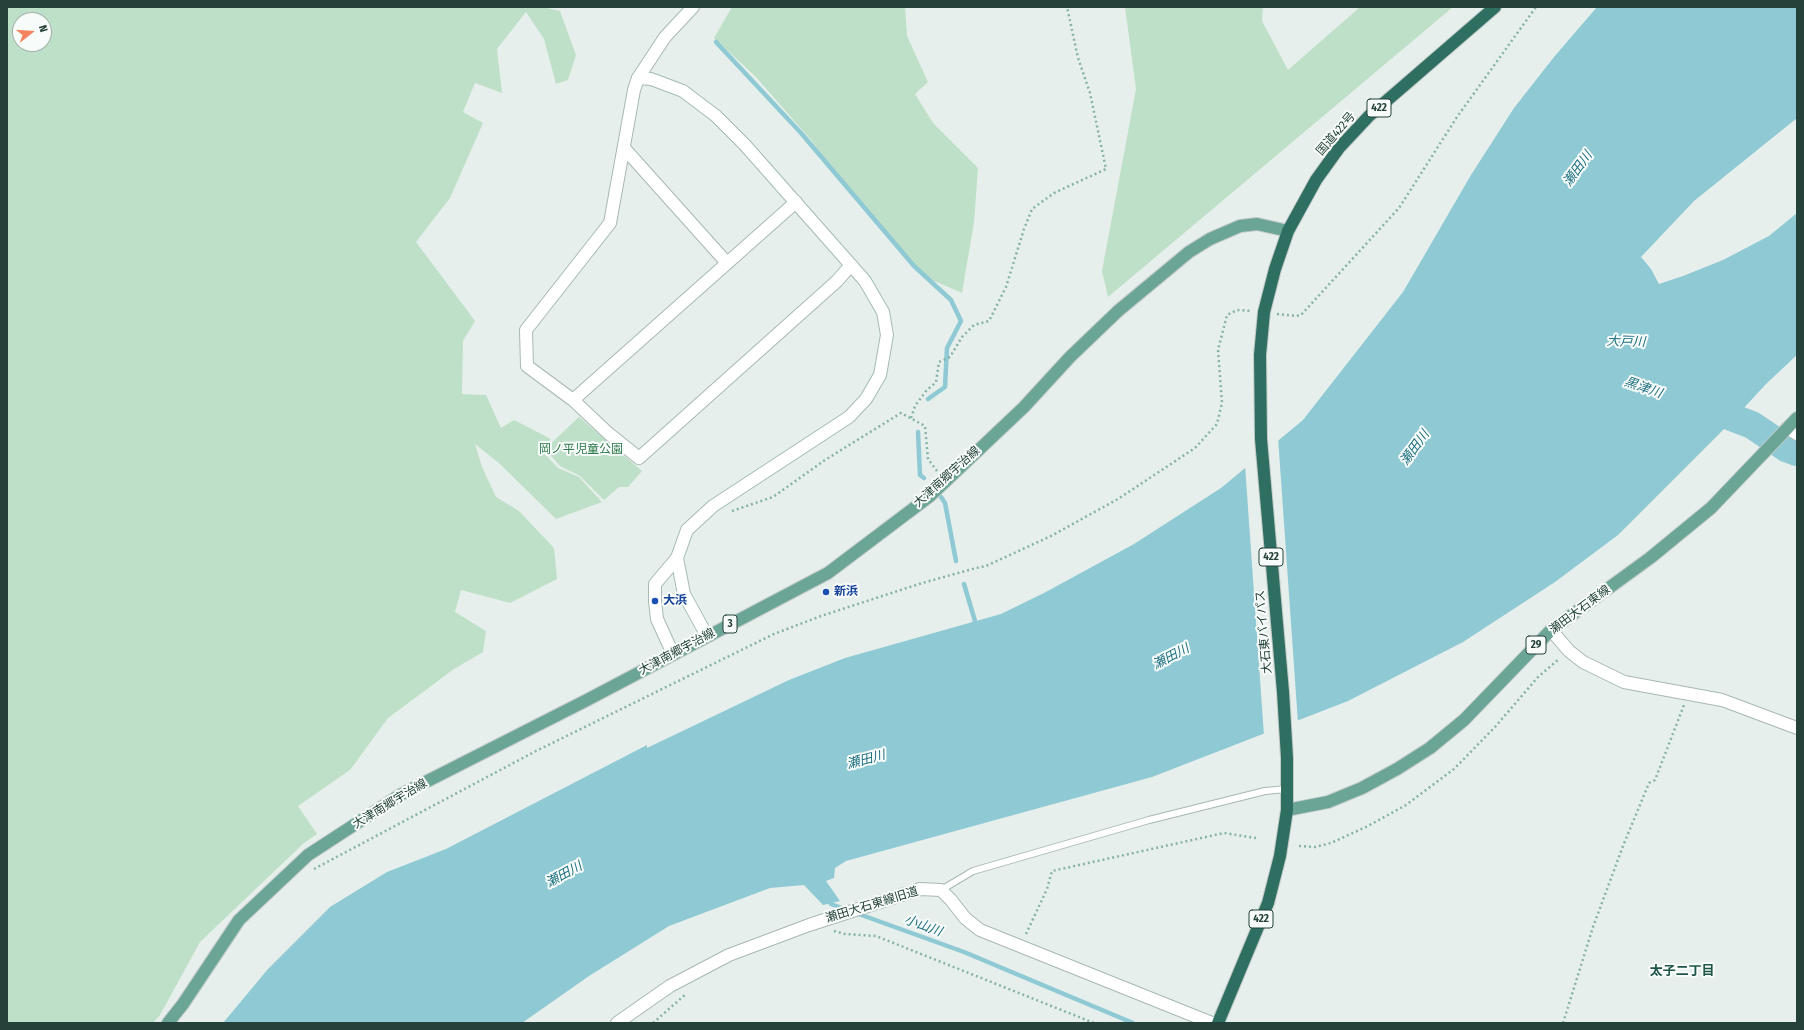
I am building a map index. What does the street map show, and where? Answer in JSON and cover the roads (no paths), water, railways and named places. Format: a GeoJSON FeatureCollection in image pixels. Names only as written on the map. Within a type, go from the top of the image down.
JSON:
{"type":"FeatureCollection","features":[{"type":"Feature","properties":{"kind":"highway","name":"国道422号"},"geometry":{"type":"LineString","coordinates":[[1288,231],[1316,180],[1344,143],[1370,116],[1495,7]]}},
{"type":"Feature","properties":{"kind":"highway","name":"大石東バイパス"},"geometry":{"type":"LineString","coordinates":[[1218,1023],[1268,903],[1280,856],[1287,810],[1287,758],[1282,684],[1261,439],[1260,356],[1264,312],[1275,269],[1288,231]]}},
{"type":"Feature","properties":{"kind":"main road","name":"大津南郷宇治線"},"geometry":{"type":"LineString","coordinates":[[168,1023],[183,1004],[238,920],[308,855],[400,795],[588,700],[672,654],[828,573],[930,496],[1024,407],[1070,357],[1118,310],[1189,252],[1224,232],[1240,226],[1257,224],[1288,231]]}},
{"type":"Feature","properties":{"kind":"main road","name":"瀬田大石東線"},"geometry":{"type":"LineString","coordinates":[[1287,810],[1328,802],[1362,788],[1397,770],[1430,748],[1464,720],[1551,630],[1650,558],[1711,508],[1777,437],[1792,431],[1797,418]]}},
{"type":"Feature","properties":{"kind":"street"},"geometry":{"type":"LineString","coordinates":[[693,7],[665,37],[638,78],[634,90],[610,223],[526,330],[527,366],[573,400],[608,433],[639,458],[837,281],[851,265]]}},
{"type":"Feature","properties":{"kind":"street"},"geometry":{"type":"LineString","coordinates":[[638,78],[651,79],[683,91],[716,116],[796,202],[865,281],[883,312],[887,335],[880,375],[866,399],[849,417],[712,506],[687,530],[677,558],[655,584],[655,601],[658,619],[672,654]]}},
{"type":"Feature","properties":{"kind":"street"},"geometry":{"type":"LineString","coordinates":[[624,148],[727,263]]}},
{"type":"Feature","properties":{"kind":"street"},"geometry":{"type":"LineString","coordinates":[[573,400],[796,202]]}},
{"type":"Feature","properties":{"kind":"street"},"geometry":{"type":"LineString","coordinates":[[677,558],[684,594],[707,636]]}},
{"type":"Feature","properties":{"kind":"street"},"geometry":{"type":"LineString","coordinates":[[1551,630],[1569,651],[1583,662],[1624,682],[1722,700],[1797,728]]}},
{"type":"Feature","properties":{"kind":"street","name":"瀬田大石東線旧道"},"geometry":{"type":"LineString","coordinates":[[618,1023],[670,986],[729,955],[808,925],[920,889],[941,890]]}},
{"type":"Feature","properties":{"kind":"street"},"geometry":{"type":"LineString","coordinates":[[941,890],[965,918],[980,930],[1212,1023]]}},
{"type":"Feature","properties":{"kind":"lane"},"geometry":{"type":"LineString","coordinates":[[941,890],[973,871],[1149,820],[1265,791],[1288,789]]}},
{"type":"Feature","properties":{"kind":"water"},"geometry":{"type":"Polygon","coordinates":[[[1597,7],[1797,7],[1797,118],[1694,201],[1641,257],[1651,269],[1659,284],[1723,260],[1769,236],[1797,213],[1797,355],[1766,384],[1742,410],[1766,432],[1758,438],[1743,432],[1730,423],[1618,535],[1555,582],[1463,642],[1348,701],[1152,777],[846,861],[835,868],[834,878],[826,881],[840,901],[823,905],[804,885],[770,888],[669,926],[589,976],[522,1023],[223,1023],[268,969],[330,907],[387,872],[446,849],[647,745],[647,748],[789,680],[845,658],[1001,614],[1044,593],[1134,544],[1221,488],[1303,420],[1403,292],[1471,175],[1514,108],[1554,57],[1597,7]]]}},
{"type":"Feature","properties":{"kind":"waterway"},"geometry":{"type":"LineString","coordinates":[[716,42],[801,133],[914,266],[951,300],[961,321],[947,348],[945,387],[928,399]]}},
{"type":"Feature","properties":{"kind":"waterway","name":"黒津川"},"geometry":{"type":"LineString","coordinates":[[1731,417],[1752,425],[1786,448],[1797,452]]}},
{"type":"Feature","properties":{"kind":"waterway"},"geometry":{"type":"LineString","coordinates":[[918,432],[920,475],[924,478]]}},
{"type":"Feature","properties":{"kind":"waterway"},"geometry":{"type":"LineString","coordinates":[[1786,448],[1797,435]]}},
{"type":"Feature","properties":{"kind":"waterway"},"geometry":{"type":"LineString","coordinates":[[941,497],[945,503],[956,561]]}},
{"type":"Feature","properties":{"kind":"waterway"},"geometry":{"type":"LineString","coordinates":[[964,584],[975,621],[974,627]]}},
{"type":"Feature","properties":{"kind":"waterway","name":"小山川"},"geometry":{"type":"LineString","coordinates":[[828,900],[831,904],[847,910]]}},
{"type":"Feature","properties":{"kind":"waterway","name":"小山川"},"geometry":{"type":"LineString","coordinates":[[856,913],[964,952],[1133,1023]]}},
{"type":"Feature","properties":{"kind":"place","name":"新浜"},"geometry":{"type":"Point","coordinates":[826,592]}},
{"type":"Feature","properties":{"kind":"place","name":"大浜"},"geometry":{"type":"Point","coordinates":[655,601]}},
{"type":"Feature","properties":{"kind":"district","name":"太子二丁目"},"geometry":{"type":"Point","coordinates":[1682,971]}},
{"type":"Feature","properties":{"kind":"water label","name":"瀬田川"},"geometry":{"type":"Point","coordinates":[1578,169]}},
{"type":"Feature","properties":{"kind":"water label","name":"大戸川"},"geometry":{"type":"Point","coordinates":[1626,342]}},
{"type":"Feature","properties":{"kind":"water label","name":"瀬田川"},"geometry":{"type":"Point","coordinates":[1415,448]}},
{"type":"Feature","properties":{"kind":"water label","name":"瀬田川"},"geometry":{"type":"Point","coordinates":[1171,657]}},
{"type":"Feature","properties":{"kind":"water label","name":"瀬田川"},"geometry":{"type":"Point","coordinates":[866,760]}},
{"type":"Feature","properties":{"kind":"water label","name":"瀬田川"},"geometry":{"type":"Point","coordinates":[564,875]}},
{"type":"Feature","properties":{"kind":"park label","name":"岡ノ平児童公園"},"geometry":{"type":"Point","coordinates":[581,450]}}]}
